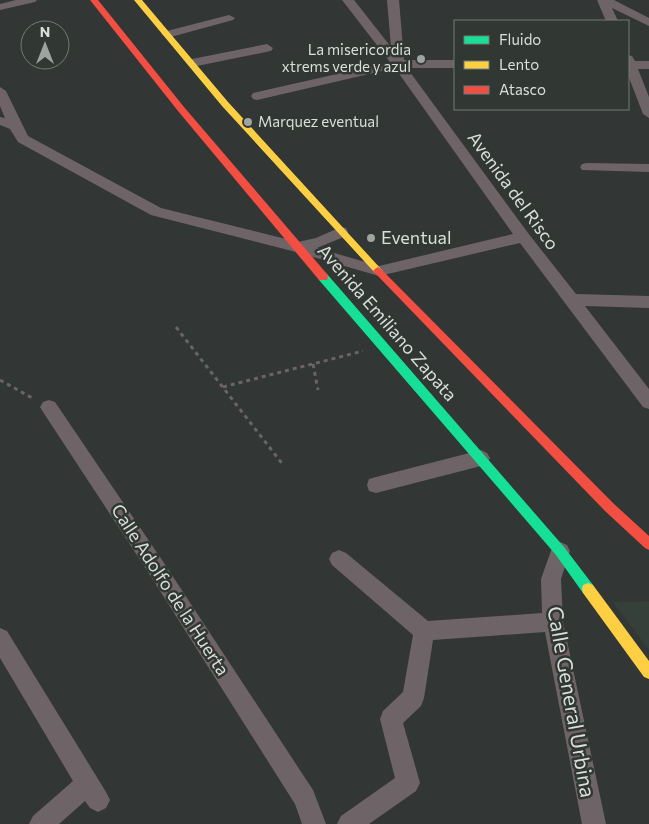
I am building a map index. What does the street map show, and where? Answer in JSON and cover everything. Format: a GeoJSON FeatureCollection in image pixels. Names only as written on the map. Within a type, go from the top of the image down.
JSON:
{"type":"FeatureCollection","features":[{"type":"Feature","properties":{"kind":"main road","name":"Avenida Emiliano Zapata"},"geometry":{"type":"LineString","coordinates":[[94,0],[181,109],[297,247],[560,551],[649,672]]}},
{"type":"Feature","properties":{"kind":"main road","name":"Avenida Emiliano Zapata"},"geometry":{"type":"LineString","coordinates":[[138,0],[225,104],[341,232],[609,507],[649,544]]}},
{"type":"Feature","properties":{"kind":"street"},"geometry":{"type":"LineString","coordinates":[[0,7],[30,0]]}},
{"type":"Feature","properties":{"kind":"street","name":"Avenida del Risco"},"geometry":{"type":"LineString","coordinates":[[348,0],[398,64],[570,300],[649,402]]}},
{"type":"Feature","properties":{"kind":"street"},"geometry":{"type":"LineString","coordinates":[[393,0],[398,64]]}},
{"type":"Feature","properties":{"kind":"street"},"geometry":{"type":"LineString","coordinates":[[604,0],[649,23]]}},
{"type":"Feature","properties":{"kind":"street"},"geometry":{"type":"LineString","coordinates":[[604,0],[612,20]]}},
{"type":"Feature","properties":{"kind":"street"},"geometry":{"type":"LineString","coordinates":[[624,11],[649,11]]}},
{"type":"Feature","properties":{"kind":"street"},"geometry":{"type":"LineString","coordinates":[[167,34],[229,18]]}},
{"type":"Feature","properties":{"kind":"street"},"geometry":{"type":"LineString","coordinates":[[192,63],[267,48]]}},
{"type":"Feature","properties":{"kind":"street"},"geometry":{"type":"LineString","coordinates":[[649,65],[629,63],[649,114]]}},
{"type":"Feature","properties":{"kind":"street"},"geometry":{"type":"LineString","coordinates":[[257,96],[398,64],[454,64]]}},
{"type":"Feature","properties":{"kind":"street"},"geometry":{"type":"LineString","coordinates":[[0,90],[15,126],[23,138],[156,212],[297,247],[379,272],[523,237]]}},
{"type":"Feature","properties":{"kind":"street"},"geometry":{"type":"LineString","coordinates":[[0,121],[15,126]]}},
{"type":"Feature","properties":{"kind":"street"},"geometry":{"type":"LineString","coordinates":[[588,167],[649,168]]}},
{"type":"Feature","properties":{"kind":"street"},"geometry":{"type":"LineString","coordinates":[[297,247],[320,242],[341,232]]}},
{"type":"Feature","properties":{"kind":"street"},"geometry":{"type":"LineString","coordinates":[[570,300],[649,302]]}},
{"type":"Feature","properties":{"kind":"street","name":"Calle Adolfo de la Huerta"},"geometry":{"type":"LineString","coordinates":[[49,407],[300,790],[305,798],[314,824]]}},
{"type":"Feature","properties":{"kind":"street"},"geometry":{"type":"LineString","coordinates":[[376,485],[481,458]]}},
{"type":"Feature","properties":{"kind":"street","name":"Calle General Urbina"},"geometry":{"type":"LineString","coordinates":[[560,551],[551,579],[553,622],[594,824]]}},
{"type":"Feature","properties":{"kind":"street"},"geometry":{"type":"LineString","coordinates":[[339,560],[424,631],[553,622]]}},
{"type":"Feature","properties":{"kind":"street"},"geometry":{"type":"LineString","coordinates":[[348,824],[408,783],[391,719],[413,698],[424,631]]}},
{"type":"Feature","properties":{"kind":"street"},"geometry":{"type":"LineString","coordinates":[[0,638],[93,792],[40,824]]}},
{"type":"Feature","properties":{"kind":"path"},"geometry":{"type":"LineString","coordinates":[[176,326],[284,466]]}},
{"type":"Feature","properties":{"kind":"path"},"geometry":{"type":"LineString","coordinates":[[223,386],[383,346]]}},
{"type":"Feature","properties":{"kind":"path"},"geometry":{"type":"LineString","coordinates":[[313,364],[318,390]]}},
{"type":"Feature","properties":{"kind":"path"},"geometry":{"type":"LineString","coordinates":[[0,380],[49,407]]}},
{"type":"Feature","properties":{"kind":"shaded area"},"geometry":{"type":"Polygon","coordinates":[[[649,601],[649,650],[613,602],[649,601]]]}},
{"type":"Feature","properties":{"kind":"traffic: fast"},"geometry":{"type":"LineString","coordinates":[[323,277],[560,551],[588,589]]}},
{"type":"Feature","properties":{"kind":"traffic: slow"},"geometry":{"type":"LineString","coordinates":[[138,0],[225,104],[378,271]]}},
{"type":"Feature","properties":{"kind":"traffic: slow"},"geometry":{"type":"LineString","coordinates":[[588,589],[649,672]]}},
{"type":"Feature","properties":{"kind":"traffic: jam"},"geometry":{"type":"LineString","coordinates":[[94,0],[181,109],[323,277]]}},
{"type":"Feature","properties":{"kind":"traffic: jam"},"geometry":{"type":"LineString","coordinates":[[378,271],[609,507],[649,544]]}},
{"type":"Feature","properties":{"kind":"place","name":"La misericordia xtrems verde y azul"},"geometry":{"type":"Point","coordinates":[421,59]}},
{"type":"Feature","properties":{"kind":"place","name":"Marquez eventual"},"geometry":{"type":"Point","coordinates":[248,122]}},
{"type":"Feature","properties":{"kind":"place","name":"Eventual"},"geometry":{"type":"Point","coordinates":[371,238]}}]}
